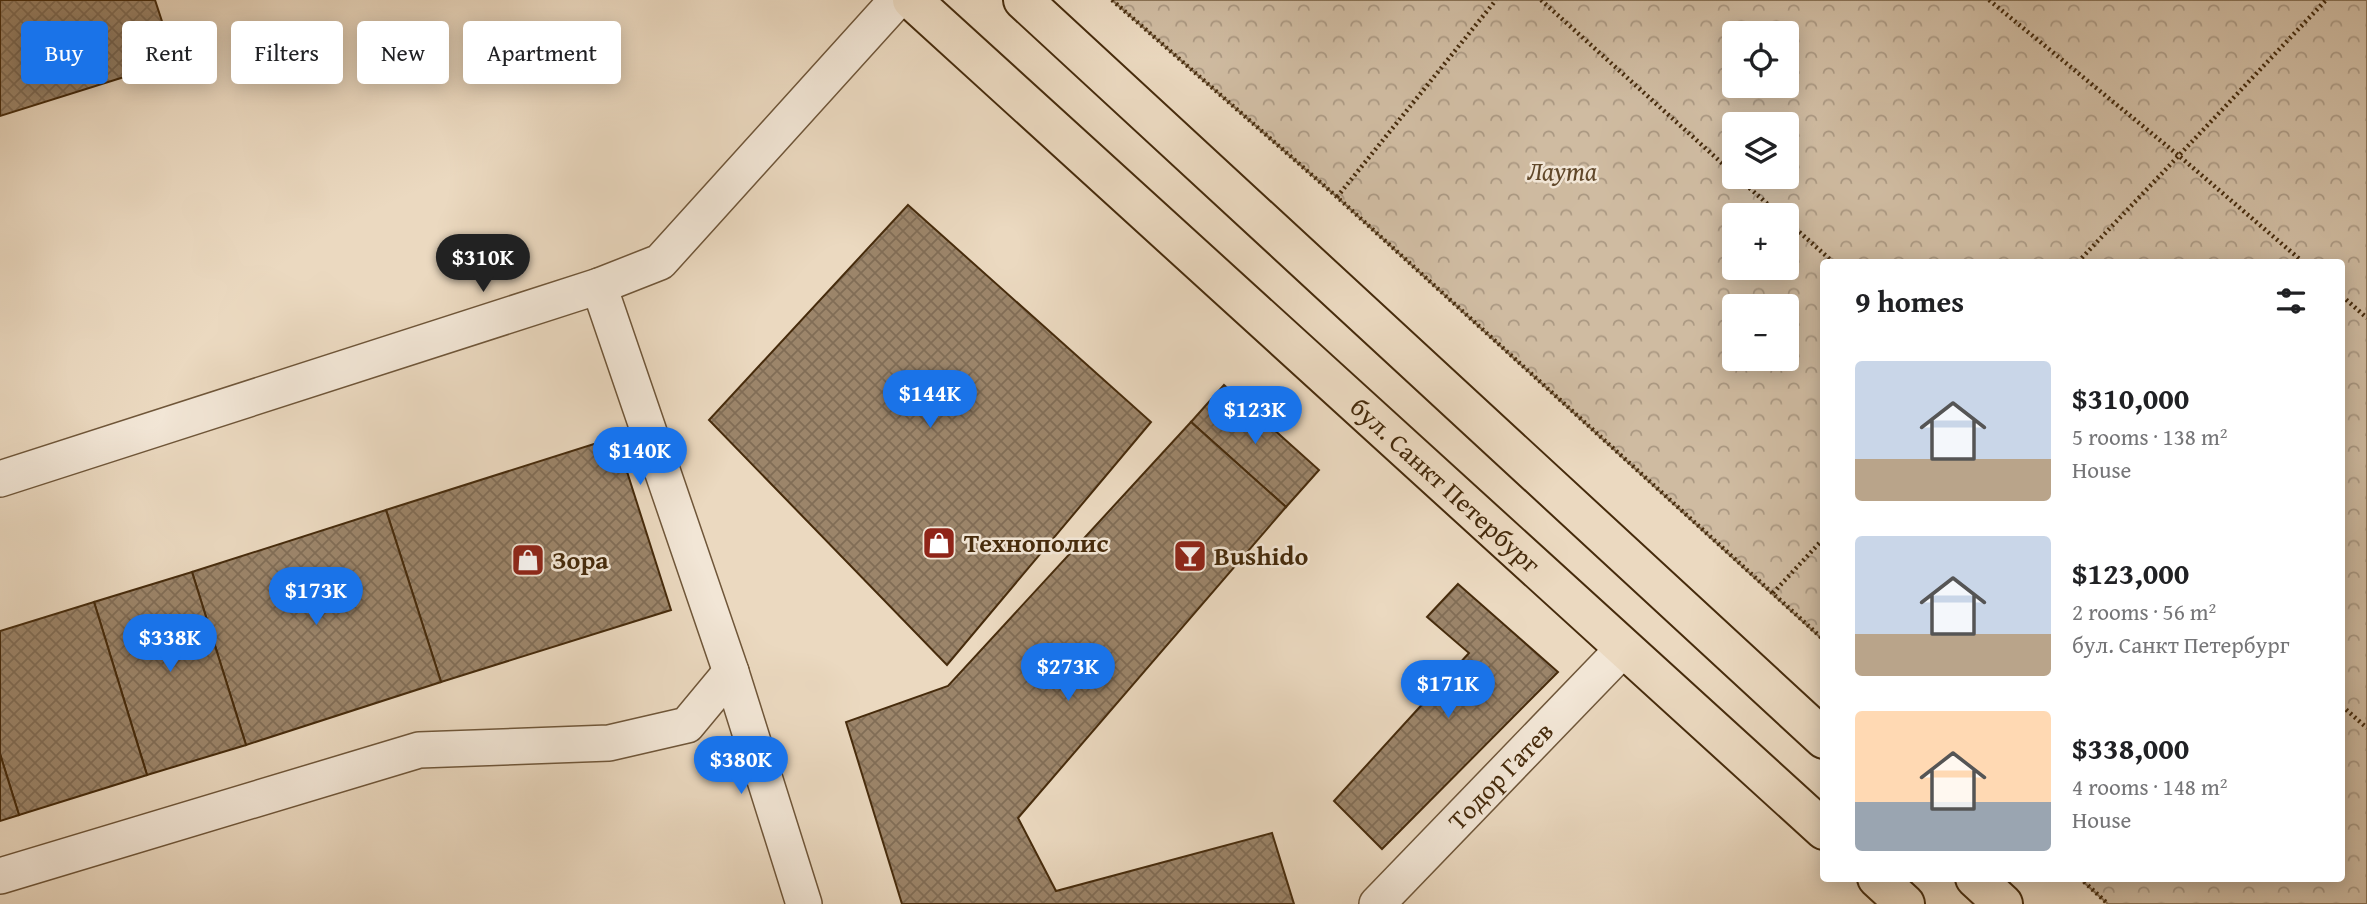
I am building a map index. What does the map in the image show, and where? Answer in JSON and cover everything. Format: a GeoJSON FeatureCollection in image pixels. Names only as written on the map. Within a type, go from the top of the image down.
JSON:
{"type":"FeatureCollection","features":[{"type":"Feature","properties":{"kind":"main road","name":"бул. Санкт Петербург"},"geometry":{"type":"LineString","coordinates":[[912,0],[1820,826]]}},
{"type":"Feature","properties":{"kind":"main road"},"geometry":{"type":"LineString","coordinates":[[1023,0],[1820,735]]}},
{"type":"Feature","properties":{"kind":"main road"},"geometry":{"type":"LineString","coordinates":[[1881,882],[1905,904]]}},
{"type":"Feature","properties":{"kind":"main road"},"geometry":{"type":"LineString","coordinates":[[1979,882],[2003,904]]}},
{"type":"Feature","properties":{"kind":"street"},"geometry":{"type":"LineString","coordinates":[[0,479],[599,286],[660,262],[898,0]]}},
{"type":"Feature","properties":{"kind":"street"},"geometry":{"type":"LineString","coordinates":[[599,286],[731,672],[804,904]]}},
{"type":"Feature","properties":{"kind":"street","name":"Тодор Гатев"},"geometry":{"type":"LineString","coordinates":[[1377,904],[1624,648]]}},
{"type":"Feature","properties":{"kind":"street"},"geometry":{"type":"LineString","coordinates":[[0,876],[419,750],[609,743],[687,725],[731,672]]}},
{"type":"Feature","properties":{"kind":"path"},"geometry":{"type":"LineString","coordinates":[[1112,0],[1337,197],[1820,636]]}},
{"type":"Feature","properties":{"kind":"path"},"geometry":{"type":"LineString","coordinates":[[1337,197],[1496,0]]}},
{"type":"Feature","properties":{"kind":"path"},"geometry":{"type":"LineString","coordinates":[[1541,0],[1722,162]]}},
{"type":"Feature","properties":{"kind":"path"},"geometry":{"type":"LineString","coordinates":[[1989,0],[2299,259]]}},
{"type":"Feature","properties":{"kind":"path"},"geometry":{"type":"LineString","coordinates":[[2081,259],[2326,0]]}},
{"type":"Feature","properties":{"kind":"path"},"geometry":{"type":"LineString","coordinates":[[1751,189],[1767,203]]}},
{"type":"Feature","properties":{"kind":"path"},"geometry":{"type":"LineString","coordinates":[[1799,232],[1830,259]]}},
{"type":"Feature","properties":{"kind":"path"},"geometry":{"type":"LineString","coordinates":[[2345,299],[2367,318]]}},
{"type":"Feature","properties":{"kind":"path"},"geometry":{"type":"LineString","coordinates":[[1773,593],[1820,542]]}},
{"type":"Feature","properties":{"kind":"path"},"geometry":{"type":"LineString","coordinates":[[2345,709],[2367,728]]}},
{"type":"Feature","properties":{"kind":"path"},"geometry":{"type":"LineString","coordinates":[[2084,882],[2108,904]]}},
{"type":"Feature","properties":{"kind":"green space","name":"Лаута"},"geometry":{"type":"Polygon","coordinates":[[[1112,0],[2367,0],[2367,904],[2108,904],[2083,882],[2345,882],[2345,259],[1820,259],[1820,637],[1337,197],[1112,0]]]}},
{"type":"Feature","properties":{"kind":"building"},"geometry":{"type":"Polygon","coordinates":[[[0,0],[155,0],[162,21],[122,21],[122,78],[108,82],[108,21],[21,21],[21,84],[102,84],[0,116],[0,0]]]}},
{"type":"Feature","properties":{"kind":"building","name":"Технополис"},"geometry":{"type":"Polygon","coordinates":[[[908,205],[1151,422],[947,665],[709,420],[908,205]]]}},
{"type":"Feature","properties":{"kind":"building"},"geometry":{"type":"Polygon","coordinates":[[[1224,385],[1319,470],[1286,507],[1191,422],[1224,385]]]}},
{"type":"Feature","properties":{"kind":"building"},"geometry":{"type":"Polygon","coordinates":[[[1191,422],[1286,507],[1018,818],[1056,891],[1272,833],[1294,904],[902,904],[846,722],[948,686],[1191,422]]]}},
{"type":"Feature","properties":{"kind":"building","name":"Зора"},"geometry":{"type":"Polygon","coordinates":[[[616,437],[671,610],[441,682],[386,510],[616,437]]]}},
{"type":"Feature","properties":{"kind":"building"},"geometry":{"type":"Polygon","coordinates":[[[386,510],[441,682],[246,745],[192,572],[386,510]]]}},
{"type":"Feature","properties":{"kind":"building"},"geometry":{"type":"Polygon","coordinates":[[[192,572],[246,745],[147,775],[94,602],[192,572]]]}},
{"type":"Feature","properties":{"kind":"building"},"geometry":{"type":"Polygon","coordinates":[[[1458,584],[1558,672],[1382,849],[1334,801],[1469,653],[1427,617],[1458,584]]]}},
{"type":"Feature","properties":{"kind":"building"},"geometry":{"type":"Polygon","coordinates":[[[94,602],[147,775],[19,815],[0,754],[0,631],[94,602]]]}},
{"type":"Feature","properties":{"kind":"building"},"geometry":{"type":"Polygon","coordinates":[[[0,754],[19,815],[0,821],[0,754]]]}},
{"type":"Feature","properties":{"kind":"place","name":"Технополис"},"geometry":{"type":"Point","coordinates":[939,543]}},
{"type":"Feature","properties":{"kind":"place","name":"Bushido"},"geometry":{"type":"Point","coordinates":[1190,556]}},
{"type":"Feature","properties":{"kind":"place","name":"Зора"},"geometry":{"type":"Point","coordinates":[528,560]}}]}
